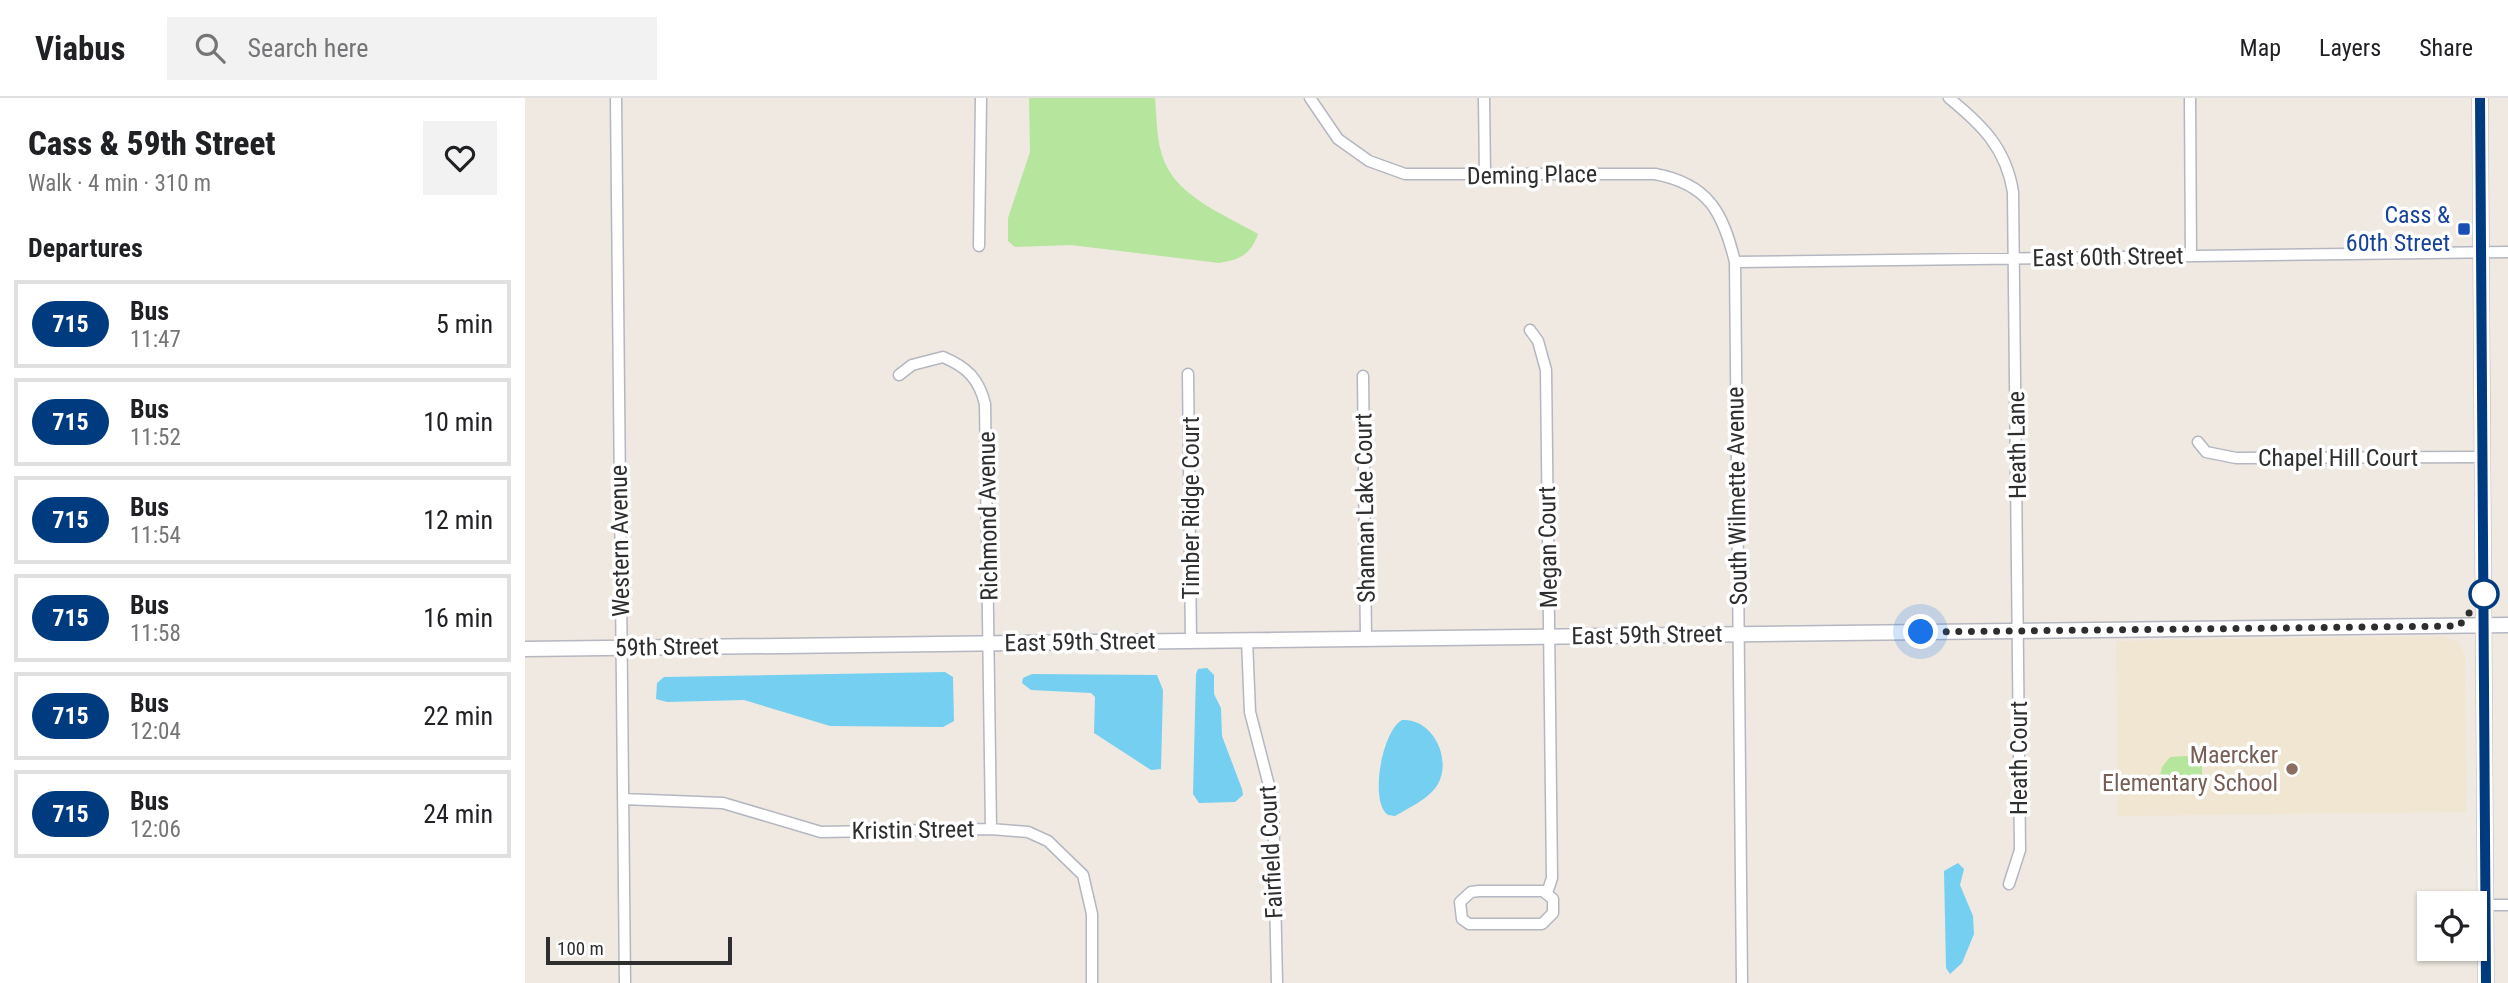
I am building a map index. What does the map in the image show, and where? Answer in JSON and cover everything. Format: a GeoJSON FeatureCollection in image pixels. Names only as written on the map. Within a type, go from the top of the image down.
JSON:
{"type":"FeatureCollection","features":[{"type":"Feature","properties":{"kind":"street","name":"Western Avenue"},"geometry":{"type":"LineString","coordinates":[[616,98],[625,983]]}},
{"type":"Feature","properties":{"kind":"street"},"geometry":{"type":"LineString","coordinates":[[979,246],[981,98]]}},
{"type":"Feature","properties":{"kind":"street","name":"Deming Place"},"geometry":{"type":"LineString","coordinates":[[1310,98],[1338,139],[1385,168],[1423,176],[1647,174],[1668,177],[1688,185],[1711,200],[1726,225],[1735,262]]}},
{"type":"Feature","properties":{"kind":"street"},"geometry":{"type":"LineString","coordinates":[[1484,98],[1485,176]]}},
{"type":"Feature","properties":{"kind":"street","name":"Heath Lane"},"geometry":{"type":"LineString","coordinates":[[1949,98],[1983,126],[2007,165],[2013,192],[2019,631]]}},
{"type":"Feature","properties":{"kind":"street"},"geometry":{"type":"LineString","coordinates":[[2190,98],[2192,256]]}},
{"type":"Feature","properties":{"kind":"street"},"geometry":{"type":"LineString","coordinates":[[2480,98],[2486,891]]}},
{"type":"Feature","properties":{"kind":"street","name":"East 60th Street"},"geometry":{"type":"LineString","coordinates":[[1735,262],[2508,252]]}},
{"type":"Feature","properties":{"kind":"street","name":"South Wilmette Avenue"},"geometry":{"type":"LineString","coordinates":[[1735,262],[1742,983]]}},
{"type":"Feature","properties":{"kind":"street","name":"Megan Court"},"geometry":{"type":"LineString","coordinates":[[1530,330],[1538,341],[1546,370],[1552,878],[1547,892]]}},
{"type":"Feature","properties":{"kind":"street","name":"Richmond Avenue"},"geometry":{"type":"LineString","coordinates":[[899,375],[912,365],[943,357],[972,374],[981,388],[987,439],[991,829]]}},
{"type":"Feature","properties":{"kind":"street","name":"Timber Ridge Court"},"geometry":{"type":"LineString","coordinates":[[1188,374],[1191,641]]}},
{"type":"Feature","properties":{"kind":"street","name":"Shannan Lake Court"},"geometry":{"type":"LineString","coordinates":[[1363,376],[1366,639]]}},
{"type":"Feature","properties":{"kind":"street","name":"Chapel Hill Court"},"geometry":{"type":"LineString","coordinates":[[2199,442],[2206,452],[2236,458],[2483,457]]}},
{"type":"Feature","properties":{"kind":"street","name":"East 59th Street"},"geometry":{"type":"LineString","coordinates":[[809,645],[2508,625]]}},
{"type":"Feature","properties":{"kind":"street","name":"Heath Court"},"geometry":{"type":"LineString","coordinates":[[2009,884],[2019,850],[2019,631]]}},
{"type":"Feature","properties":{"kind":"street","name":"Fairfield Court"},"geometry":{"type":"LineString","coordinates":[[1247,640],[1250,712],[1273,801],[1277,983]]}},
{"type":"Feature","properties":{"kind":"street","name":"59th Street"},"geometry":{"type":"LineString","coordinates":[[525,649],[809,645]]}},
{"type":"Feature","properties":{"kind":"street","name":"Kristin Street"},"geometry":{"type":"LineString","coordinates":[[623,799],[723,803],[821,832],[991,829],[1028,832],[1048,841],[1083,875],[1092,914],[1092,983]]}},
{"type":"Feature","properties":{"kind":"street","name":"Megan Court"},"geometry":{"type":"LineString","coordinates":[[1471,892],[1547,892],[1555,905],[1553,913],[1542,924],[1479,926],[1462,919],[1459,911],[1460,902],[1471,892]]}},
{"type":"Feature","properties":{"kind":"street"},"geometry":{"type":"LineString","coordinates":[[2487,905],[2508,905]]}},
{"type":"Feature","properties":{"kind":"street"},"geometry":{"type":"LineString","coordinates":[[2487,944],[2488,982]]}},
{"type":"Feature","properties":{"kind":"shaded area","name":"Maercker Elementary School"},"geometry":{"type":"Polygon","coordinates":[[[2442,636],[2459,642],[2465,655],[2466,812],[2118,816],[2116,641],[2442,636]]]}},
{"type":"Feature","properties":{"kind":"green space"},"geometry":{"type":"Polygon","coordinates":[[[1029,98],[1155,98],[1160,147],[1172,175],[1205,205],[1258,234],[1252,247],[1238,258],[1219,263],[1071,245],[1015,247],[1008,241],[1008,218],[1030,152],[1029,98]]]}},
{"type":"Feature","properties":{"kind":"green space"},"geometry":{"type":"Polygon","coordinates":[[[2186,756],[2202,761],[2202,779],[2197,787],[2169,786],[2160,776],[2162,767],[2170,757],[2186,756]]]}},
{"type":"Feature","properties":{"kind":"water"},"geometry":{"type":"Polygon","coordinates":[[[1207,668],[1214,675],[1214,694],[1221,708],[1222,736],[1242,789],[1243,795],[1235,802],[1199,803],[1193,794],[1196,674],[1198,669],[1207,668]]]}},
{"type":"Feature","properties":{"kind":"water"},"geometry":{"type":"Polygon","coordinates":[[[945,672],[953,677],[954,721],[943,727],[830,726],[744,700],[667,702],[656,699],[657,683],[664,677],[945,672]]]}},
{"type":"Feature","properties":{"kind":"water"},"geometry":{"type":"Polygon","coordinates":[[[1032,674],[1157,675],[1163,690],[1161,769],[1151,770],[1094,733],[1095,697],[1091,693],[1031,690],[1022,683],[1023,678],[1032,674]]]}},
{"type":"Feature","properties":{"kind":"water"},"geometry":{"type":"Polygon","coordinates":[[[1402,720],[1413,721],[1431,733],[1441,752],[1443,763],[1438,784],[1430,794],[1395,816],[1388,815],[1382,808],[1379,796],[1380,767],[1389,738],[1402,720]]]}},
{"type":"Feature","properties":{"kind":"water"},"geometry":{"type":"Polygon","coordinates":[[[1958,863],[1964,869],[1960,885],[1973,916],[1974,934],[1962,963],[1950,974],[1946,968],[1944,871],[1958,863]]]}},
{"type":"Feature","properties":{"kind":"bus line","name":"715"},"geometry":{"type":"LineString","coordinates":[[2480,98],[2486,983]]}},
{"type":"Feature","properties":{"kind":"place","name":"Cass & 60th Street"},"geometry":{"type":"Point","coordinates":[2464,229]}},
{"type":"Feature","properties":{"kind":"place","name":"Maercker Elementary School"},"geometry":{"type":"Point","coordinates":[2292,769]}},
{"type":"Feature","properties":{"kind":"route"},"geometry":{"type":"LineString","coordinates":[[1921,632],[2459,626],[2484,594]]}}]}
